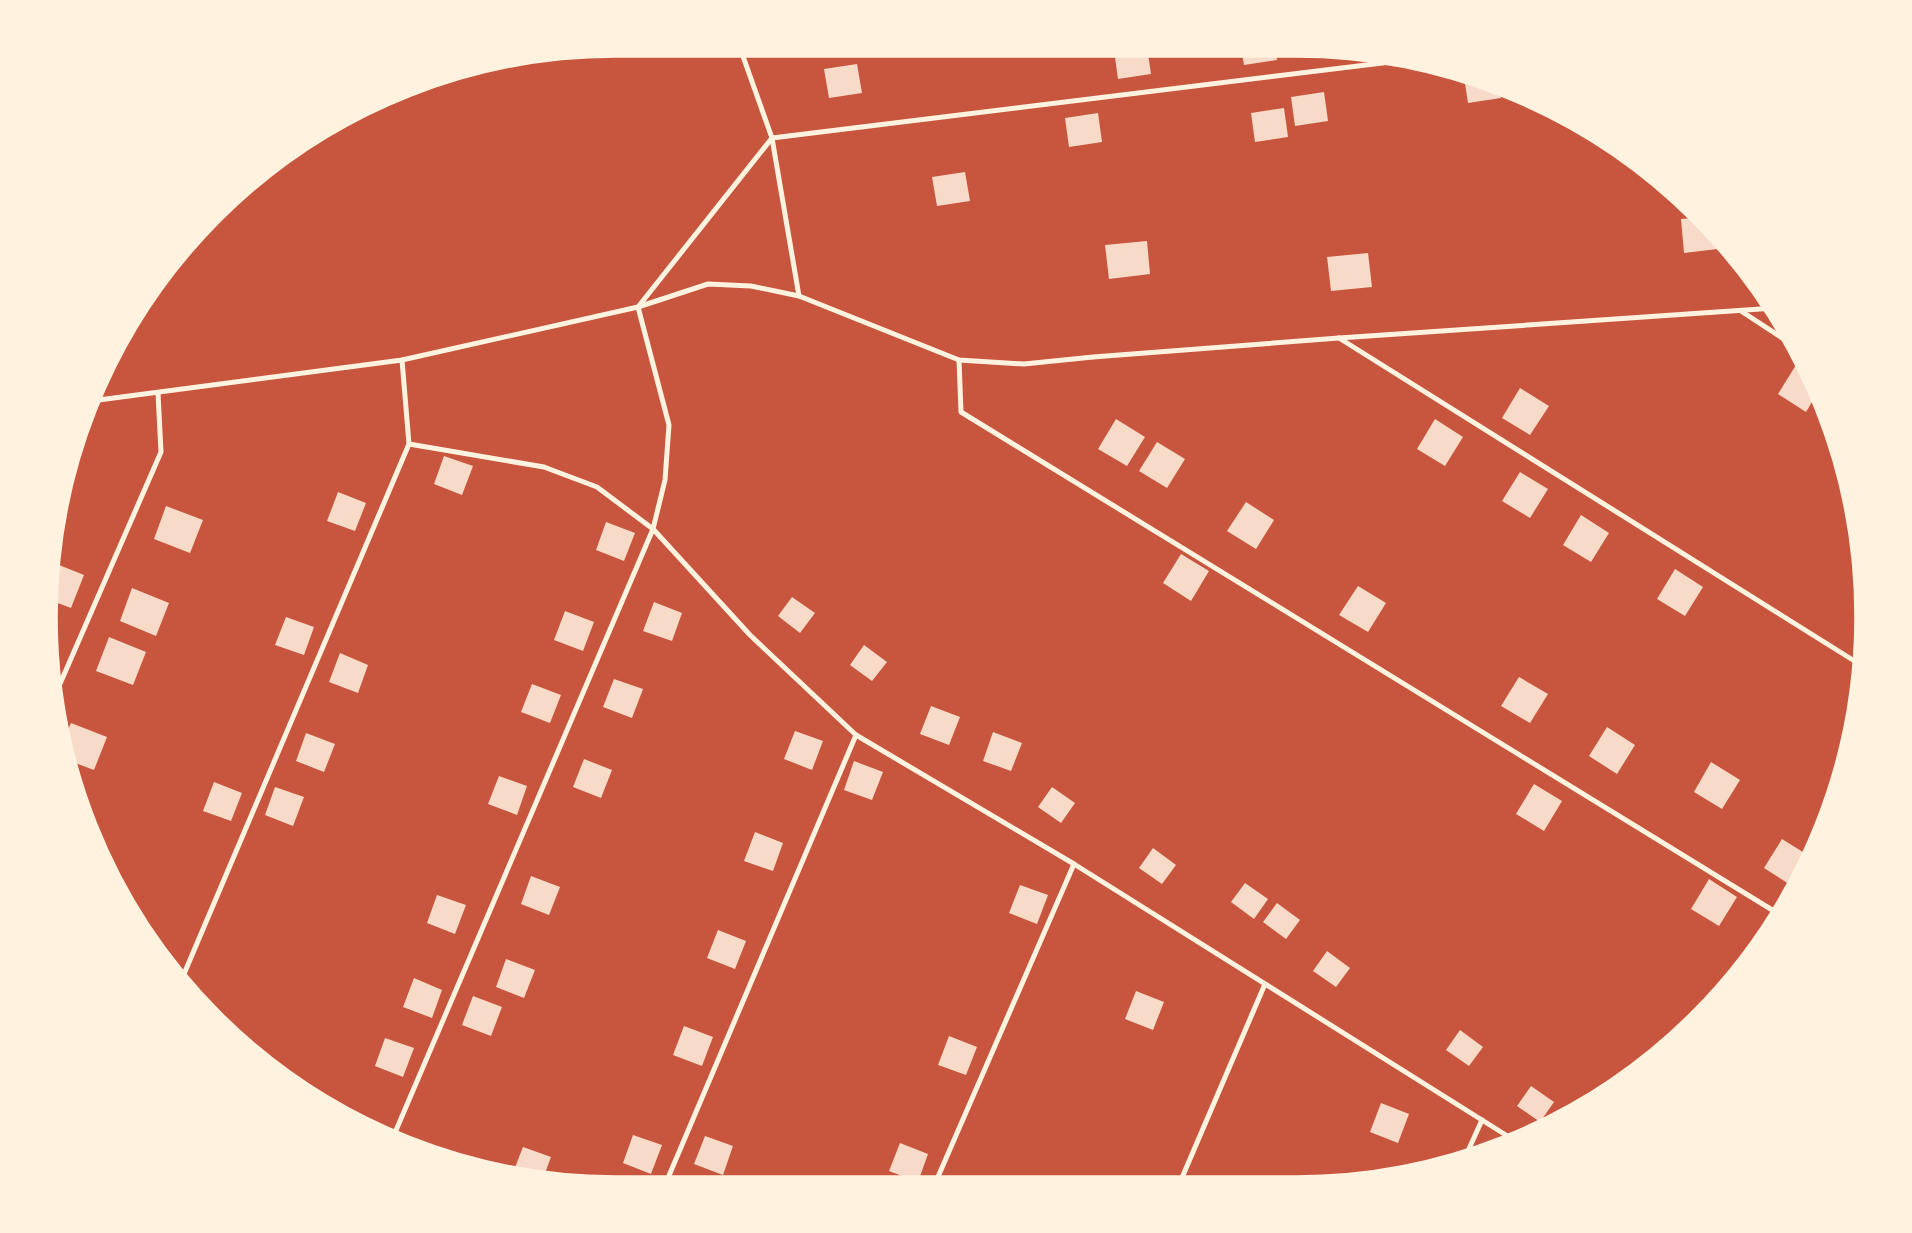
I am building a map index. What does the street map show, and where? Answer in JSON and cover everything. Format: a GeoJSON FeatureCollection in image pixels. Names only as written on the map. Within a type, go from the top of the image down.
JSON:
{"type":"FeatureCollection","features":[{"type":"Feature","properties":{"kind":"lane"},"geometry":{"type":"LineString","coordinates":[[743,56],[772,138],[799,296]]}},
{"type":"Feature","properties":{"kind":"lane"},"geometry":{"type":"LineString","coordinates":[[638,307],[772,138],[1382,63]]}},
{"type":"Feature","properties":{"kind":"lane"},"geometry":{"type":"LineString","coordinates":[[100,400],[402,359],[638,307],[708,284],[751,286],[799,296],[959,360],[1024,364],[1339,338],[1764,309]]}},
{"type":"Feature","properties":{"kind":"lane"},"geometry":{"type":"LineString","coordinates":[[396,1131],[653,528],[665,480],[669,425],[638,307]]}},
{"type":"Feature","properties":{"kind":"lane"},"geometry":{"type":"LineString","coordinates":[[1741,311],[1782,338]]}},
{"type":"Feature","properties":{"kind":"lane"},"geometry":{"type":"LineString","coordinates":[[1339,338],[1854,661]]}},
{"type":"Feature","properties":{"kind":"lane"},"geometry":{"type":"LineString","coordinates":[[184,973],[409,443],[402,359]]}},
{"type":"Feature","properties":{"kind":"lane"},"geometry":{"type":"LineString","coordinates":[[959,360],[961,412],[1773,910]]}},
{"type":"Feature","properties":{"kind":"lane"},"geometry":{"type":"LineString","coordinates":[[60,683],[161,453],[158,393]]}},
{"type":"Feature","properties":{"kind":"lane"},"geometry":{"type":"LineString","coordinates":[[409,443],[544,467],[597,486],[653,528],[750,635],[856,735],[1074,864],[1506,1135]]}},
{"type":"Feature","properties":{"kind":"lane"},"geometry":{"type":"LineString","coordinates":[[668,1177],[856,735]]}},
{"type":"Feature","properties":{"kind":"lane"},"geometry":{"type":"LineString","coordinates":[[938,1177],[1074,864]]}},
{"type":"Feature","properties":{"kind":"lane"},"geometry":{"type":"LineString","coordinates":[[1182,1177],[1265,984]]}},
{"type":"Feature","properties":{"kind":"lane"},"geometry":{"type":"LineString","coordinates":[[1469,1149],[1482,1120]]}},
{"type":"Feature","properties":{"kind":"building"},"geometry":{"type":"Polygon","coordinates":[[[1115,56],[1148,56],[1151,74],[1118,79],[1115,56]]]}},
{"type":"Feature","properties":{"kind":"building"},"geometry":{"type":"Polygon","coordinates":[[[1242,56],[1276,56],[1277,60],[1244,65],[1242,56]]]}},
{"type":"Feature","properties":{"kind":"building"},"geometry":{"type":"Polygon","coordinates":[[[857,64],[862,93],[829,98],[824,69],[857,64]]]}},
{"type":"Feature","properties":{"kind":"building"},"geometry":{"type":"Polygon","coordinates":[[[1465,82],[1500,95],[1501,98],[1468,103],[1465,82]]]}},
{"type":"Feature","properties":{"kind":"building"},"geometry":{"type":"Polygon","coordinates":[[[1324,92],[1328,121],[1295,126],[1291,97],[1324,92]]]}},
{"type":"Feature","properties":{"kind":"building"},"geometry":{"type":"Polygon","coordinates":[[[1284,108],[1288,137],[1255,142],[1251,113],[1284,108]]]}},
{"type":"Feature","properties":{"kind":"building"},"geometry":{"type":"Polygon","coordinates":[[[1098,113],[1102,142],[1069,147],[1065,118],[1098,113]]]}},
{"type":"Feature","properties":{"kind":"building"},"geometry":{"type":"Polygon","coordinates":[[[965,172],[970,201],[937,206],[932,177],[965,172]]]}},
{"type":"Feature","properties":{"kind":"building"},"geometry":{"type":"Polygon","coordinates":[[[1690,218],[1719,249],[1684,253],[1681,219],[1690,218]]]}},
{"type":"Feature","properties":{"kind":"building"},"geometry":{"type":"Polygon","coordinates":[[[1147,241],[1150,274],[1109,279],[1105,245],[1147,241]]]}},
{"type":"Feature","properties":{"kind":"building"},"geometry":{"type":"Polygon","coordinates":[[[1368,253],[1372,287],[1331,291],[1327,257],[1368,253]]]}},
{"type":"Feature","properties":{"kind":"building"},"geometry":{"type":"Polygon","coordinates":[[[1796,365],[1813,401],[1806,412],[1778,394],[1796,365]]]}},
{"type":"Feature","properties":{"kind":"building"},"geometry":{"type":"Polygon","coordinates":[[[1520,388],[1549,406],[1530,435],[1502,418],[1520,388]]]}},
{"type":"Feature","properties":{"kind":"building"},"geometry":{"type":"Polygon","coordinates":[[[1116,419],[1145,437],[1127,466],[1098,449],[1116,419]]]}},
{"type":"Feature","properties":{"kind":"building"},"geometry":{"type":"Polygon","coordinates":[[[1435,419],[1463,437],[1445,466],[1417,449],[1435,419]]]}},
{"type":"Feature","properties":{"kind":"building"},"geometry":{"type":"Polygon","coordinates":[[[1157,442],[1185,459],[1167,488],[1139,471],[1157,442]]]}},
{"type":"Feature","properties":{"kind":"building"},"geometry":{"type":"Polygon","coordinates":[[[444,456],[473,466],[462,495],[434,484],[444,456]]]}},
{"type":"Feature","properties":{"kind":"building"},"geometry":{"type":"Polygon","coordinates":[[[1520,472],[1548,489],[1530,518],[1502,501],[1520,472]]]}},
{"type":"Feature","properties":{"kind":"building"},"geometry":{"type":"Polygon","coordinates":[[[338,492],[366,503],[355,531],[327,521],[338,492]]]}},
{"type":"Feature","properties":{"kind":"building"},"geometry":{"type":"Polygon","coordinates":[[[1246,502],[1274,520],[1256,549],[1227,531],[1246,502]]]}},
{"type":"Feature","properties":{"kind":"building"},"geometry":{"type":"Polygon","coordinates":[[[166,506],[203,520],[190,553],[154,539],[166,506]]]}},
{"type":"Feature","properties":{"kind":"building"},"geometry":{"type":"Polygon","coordinates":[[[1581,515],[1609,533],[1591,562],[1563,545],[1581,515]]]}},
{"type":"Feature","properties":{"kind":"building"},"geometry":{"type":"Polygon","coordinates":[[[606,522],[635,533],[624,561],[596,550],[606,522]]]}},
{"type":"Feature","properties":{"kind":"building"},"geometry":{"type":"Polygon","coordinates":[[[1181,554],[1209,571],[1191,601],[1163,583],[1181,554]]]}},
{"type":"Feature","properties":{"kind":"building"},"geometry":{"type":"Polygon","coordinates":[[[59,565],[84,575],[71,608],[56,603],[59,565]]]}},
{"type":"Feature","properties":{"kind":"building"},"geometry":{"type":"Polygon","coordinates":[[[1675,569],[1703,587],[1685,616],[1657,599],[1675,569]]]}},
{"type":"Feature","properties":{"kind":"building"},"geometry":{"type":"Polygon","coordinates":[[[1358,586],[1386,603],[1368,632],[1339,615],[1358,586]]]}},
{"type":"Feature","properties":{"kind":"building"},"geometry":{"type":"Polygon","coordinates":[[[132,588],[169,603],[156,636],[120,621],[132,588]]]}},
{"type":"Feature","properties":{"kind":"building"},"geometry":{"type":"Polygon","coordinates":[[[792,597],[815,613],[800,633],[778,616],[792,597]]]}},
{"type":"Feature","properties":{"kind":"building"},"geometry":{"type":"Polygon","coordinates":[[[654,602],[682,613],[672,641],[643,631],[654,602]]]}},
{"type":"Feature","properties":{"kind":"building"},"geometry":{"type":"Polygon","coordinates":[[[565,611],[594,622],[583,651],[554,640],[565,611]]]}},
{"type":"Feature","properties":{"kind":"building"},"geometry":{"type":"Polygon","coordinates":[[[286,617],[314,627],[304,655],[275,645],[286,617]]]}},
{"type":"Feature","properties":{"kind":"building"},"geometry":{"type":"Polygon","coordinates":[[[109,637],[146,652],[133,685],[96,671],[109,637]]]}},
{"type":"Feature","properties":{"kind":"building"},"geometry":{"type":"Polygon","coordinates":[[[864,645],[887,662],[872,681],[850,665],[864,645]]]}},
{"type":"Feature","properties":{"kind":"building"},"geometry":{"type":"Polygon","coordinates":[[[340,653],[368,665],[358,693],[329,682],[340,653]]]}},
{"type":"Feature","properties":{"kind":"building"},"geometry":{"type":"Polygon","coordinates":[[[1519,677],[1548,694],[1530,723],[1501,706],[1519,677]]]}},
{"type":"Feature","properties":{"kind":"building"},"geometry":{"type":"Polygon","coordinates":[[[614,679],[643,689],[632,718],[603,707],[614,679]]]}},
{"type":"Feature","properties":{"kind":"building"},"geometry":{"type":"Polygon","coordinates":[[[532,684],[561,695],[550,723],[521,712],[532,684]]]}},
{"type":"Feature","properties":{"kind":"building"},"geometry":{"type":"Polygon","coordinates":[[[931,706],[960,717],[949,745],[920,734],[931,706]]]}},
{"type":"Feature","properties":{"kind":"building"},"geometry":{"type":"Polygon","coordinates":[[[71,723],[107,737],[94,770],[75,763],[68,730],[71,723]]]}},
{"type":"Feature","properties":{"kind":"building"},"geometry":{"type":"Polygon","coordinates":[[[1607,727],[1635,745],[1617,774],[1589,756],[1607,727]]]}},
{"type":"Feature","properties":{"kind":"building"},"geometry":{"type":"Polygon","coordinates":[[[795,731],[823,741],[812,770],[784,759],[795,731]]]}},
{"type":"Feature","properties":{"kind":"building"},"geometry":{"type":"Polygon","coordinates":[[[993,732],[1022,743],[1011,771],[983,761],[993,732]]]}},
{"type":"Feature","properties":{"kind":"building"},"geometry":{"type":"Polygon","coordinates":[[[306,733],[335,744],[324,772],[296,761],[306,733]]]}},
{"type":"Feature","properties":{"kind":"building"},"geometry":{"type":"Polygon","coordinates":[[[584,759],[612,770],[601,798],[573,787],[584,759]]]}},
{"type":"Feature","properties":{"kind":"building"},"geometry":{"type":"Polygon","coordinates":[[[854,761],[883,772],[872,800],[844,790],[854,761]]]}},
{"type":"Feature","properties":{"kind":"building"},"geometry":{"type":"Polygon","coordinates":[[[1711,762],[1740,780],[1722,809],[1694,792],[1711,762]]]}},
{"type":"Feature","properties":{"kind":"building"},"geometry":{"type":"Polygon","coordinates":[[[499,776],[527,786],[517,815],[488,804],[499,776]]]}},
{"type":"Feature","properties":{"kind":"building"},"geometry":{"type":"Polygon","coordinates":[[[214,782],[242,793],[231,821],[203,811],[214,782]]]}},
{"type":"Feature","properties":{"kind":"building"},"geometry":{"type":"Polygon","coordinates":[[[1534,784],[1562,801],[1544,831],[1516,814],[1534,784]]]}},
{"type":"Feature","properties":{"kind":"building"},"geometry":{"type":"Polygon","coordinates":[[[275,787],[304,797],[293,826],[265,815],[275,787]]]}},
{"type":"Feature","properties":{"kind":"building"},"geometry":{"type":"Polygon","coordinates":[[[1052,787],[1075,803],[1061,823],[1038,807],[1052,787]]]}},
{"type":"Feature","properties":{"kind":"building"},"geometry":{"type":"Polygon","coordinates":[[[755,832],[783,843],[773,871],[744,861],[755,832]]]}},
{"type":"Feature","properties":{"kind":"building"},"geometry":{"type":"Polygon","coordinates":[[[1782,839],[1803,852],[1788,883],[1764,868],[1782,839]]]}},
{"type":"Feature","properties":{"kind":"building"},"geometry":{"type":"Polygon","coordinates":[[[1153,848],[1176,865],[1162,884],[1139,868],[1153,848]]]}},
{"type":"Feature","properties":{"kind":"building"},"geometry":{"type":"Polygon","coordinates":[[[531,876],[560,887],[549,915],[521,904],[531,876]]]}},
{"type":"Feature","properties":{"kind":"building"},"geometry":{"type":"Polygon","coordinates":[[[1709,879],[1737,897],[1719,926],[1691,909],[1709,879]]]}},
{"type":"Feature","properties":{"kind":"building"},"geometry":{"type":"Polygon","coordinates":[[[1245,883],[1268,899],[1254,919],[1231,902],[1245,883]]]}},
{"type":"Feature","properties":{"kind":"building"},"geometry":{"type":"Polygon","coordinates":[[[1020,885],[1048,895],[1037,924],[1009,913],[1020,885]]]}},
{"type":"Feature","properties":{"kind":"building"},"geometry":{"type":"Polygon","coordinates":[[[437,895],[466,905],[455,934],[427,923],[437,895]]]}},
{"type":"Feature","properties":{"kind":"building"},"geometry":{"type":"Polygon","coordinates":[[[1277,903],[1300,920],[1286,939],[1263,922],[1277,903]]]}},
{"type":"Feature","properties":{"kind":"building"},"geometry":{"type":"Polygon","coordinates":[[[718,930],[746,941],[735,969],[707,958],[718,930]]]}},
{"type":"Feature","properties":{"kind":"building"},"geometry":{"type":"Polygon","coordinates":[[[1327,951],[1350,968],[1336,987],[1313,971],[1327,951]]]}},
{"type":"Feature","properties":{"kind":"building"},"geometry":{"type":"Polygon","coordinates":[[[506,959],[535,970],[524,998],[496,987],[506,959]]]}},
{"type":"Feature","properties":{"kind":"building"},"geometry":{"type":"Polygon","coordinates":[[[414,978],[442,990],[432,1018],[403,1007],[414,978]]]}},
{"type":"Feature","properties":{"kind":"building"},"geometry":{"type":"Polygon","coordinates":[[[1136,991],[1164,1002],[1153,1030],[1125,1019],[1136,991]]]}},
{"type":"Feature","properties":{"kind":"building"},"geometry":{"type":"Polygon","coordinates":[[[473,996],[502,1007],[491,1036],[462,1025],[473,996]]]}},
{"type":"Feature","properties":{"kind":"building"},"geometry":{"type":"Polygon","coordinates":[[[684,1026],[713,1037],[702,1066],[673,1055],[684,1026]]]}},
{"type":"Feature","properties":{"kind":"building"},"geometry":{"type":"Polygon","coordinates":[[[1460,1030],[1483,1047],[1469,1066],[1446,1050],[1460,1030]]]}},
{"type":"Feature","properties":{"kind":"building"},"geometry":{"type":"Polygon","coordinates":[[[949,1036],[977,1047],[966,1075],[938,1065],[949,1036]]]}},
{"type":"Feature","properties":{"kind":"building"},"geometry":{"type":"Polygon","coordinates":[[[385,1038],[414,1048],[403,1077],[375,1066],[385,1038]]]}},
{"type":"Feature","properties":{"kind":"building"},"geometry":{"type":"Polygon","coordinates":[[[1531,1086],[1554,1102],[1539,1121],[1517,1106],[1531,1086]]]}},
{"type":"Feature","properties":{"kind":"building"},"geometry":{"type":"Polygon","coordinates":[[[1381,1103],[1409,1114],[1398,1143],[1370,1132],[1381,1103]]]}},
{"type":"Feature","properties":{"kind":"building"},"geometry":{"type":"Polygon","coordinates":[[[633,1135],[662,1145],[651,1174],[623,1163],[633,1135]]]}},
{"type":"Feature","properties":{"kind":"building"},"geometry":{"type":"Polygon","coordinates":[[[705,1136],[733,1146],[723,1175],[694,1164],[705,1136]]]}},
{"type":"Feature","properties":{"kind":"building"},"geometry":{"type":"Polygon","coordinates":[[[900,1143],[928,1154],[920,1177],[905,1177],[889,1171],[900,1143]]]}},
{"type":"Feature","properties":{"kind":"building"},"geometry":{"type":"Polygon","coordinates":[[[523,1147],[551,1157],[545,1172],[515,1167],[523,1147]]]}}]}
